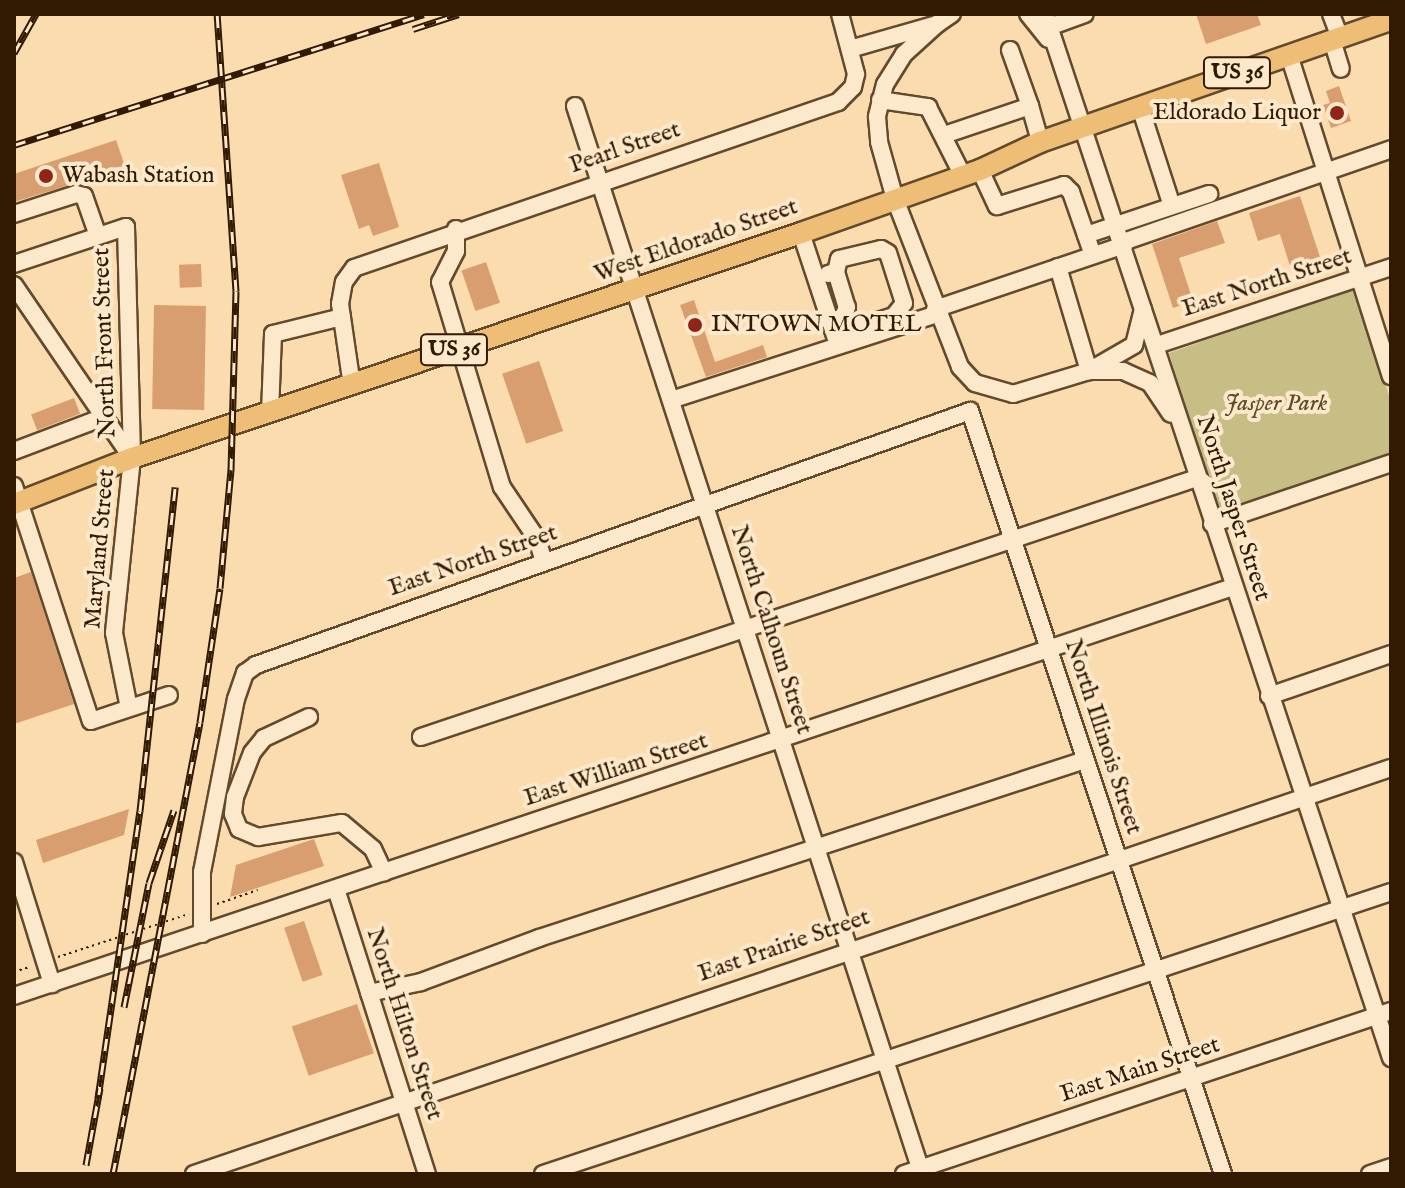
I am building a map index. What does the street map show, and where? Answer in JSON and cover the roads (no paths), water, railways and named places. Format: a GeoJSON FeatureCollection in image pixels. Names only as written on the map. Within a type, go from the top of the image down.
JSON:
{"type":"FeatureCollection","features":[{"type":"Feature","properties":{"kind":"main road","name":"West Eldorado Street"},"geometry":{"type":"LineString","coordinates":[[16,497],[801,233],[972,173],[1040,142],[1391,20]]}},
{"type":"Feature","properties":{"kind":"street"},"geometry":{"type":"LineString","coordinates":[[840,14],[850,49],[937,24]]}},
{"type":"Feature","properties":{"kind":"street"},"geometry":{"type":"LineString","coordinates":[[952,14],[904,54],[880,100],[879,142],[915,255],[960,367],[988,388],[1027,392],[1089,371],[1134,345],[1143,303]]}},
{"type":"Feature","properties":{"kind":"street"},"geometry":{"type":"LineString","coordinates":[[1028,14],[1063,69]]}},
{"type":"Feature","properties":{"kind":"street"},"geometry":{"type":"LineString","coordinates":[[1047,20],[1085,14]]}},
{"type":"Feature","properties":{"kind":"street"},"geometry":{"type":"LineString","coordinates":[[1331,14],[1341,69]]}},
{"type":"Feature","properties":{"kind":"street","name":"North Jasper Street"},"geometry":{"type":"LineString","coordinates":[[1047,20],[1341,909],[1384,1014],[1391,1058]]}},
{"type":"Feature","properties":{"kind":"street","name":"Pearl Street"},"geometry":{"type":"LineString","coordinates":[[352,386],[342,317],[344,282],[354,268],[456,229],[838,102],[853,87],[850,49]]}},
{"type":"Feature","properties":{"kind":"street"},"geometry":{"type":"LineString","coordinates":[[1010,50],[1040,142]]}},
{"type":"Feature","properties":{"kind":"street"},"geometry":{"type":"LineString","coordinates":[[1289,55],[1326,147],[1326,171],[1390,368]]}},
{"type":"Feature","properties":{"kind":"street"},"geometry":{"type":"LineString","coordinates":[[880,100],[922,103],[997,206],[1064,185],[1093,255]]}},
{"type":"Feature","properties":{"kind":"street","name":"North Calhoun Street"},"geometry":{"type":"LineString","coordinates":[[575,106],[921,1171]]}},
{"type":"Feature","properties":{"kind":"street"},"geometry":{"type":"LineString","coordinates":[[944,135],[1030,106]]}},
{"type":"Feature","properties":{"kind":"street"},"geometry":{"type":"LineString","coordinates":[[1140,107],[1172,206]]}},
{"type":"Feature","properties":{"kind":"street"},"geometry":{"type":"LineString","coordinates":[[834,334],[936,312],[1391,149]]}},
{"type":"Feature","properties":{"kind":"street"},"geometry":{"type":"LineString","coordinates":[[14,214],[76,194],[84,196],[98,236],[14,264]]}},
{"type":"Feature","properties":{"kind":"street"},"geometry":{"type":"LineString","coordinates":[[1086,235],[1209,194]]}},
{"type":"Feature","properties":{"kind":"street","name":"North Front Street"},"geometry":{"type":"LineString","coordinates":[[98,236],[126,227],[132,458]]}},
{"type":"Feature","properties":{"kind":"street"},"geometry":{"type":"LineString","coordinates":[[456,229],[456,251],[440,282],[502,487],[537,539],[544,562]]}},
{"type":"Feature","properties":{"kind":"street"},"geometry":{"type":"LineString","coordinates":[[801,233],[834,334]]}},
{"type":"Feature","properties":{"kind":"street"},"geometry":{"type":"LineString","coordinates":[[671,400],[902,310],[903,296],[891,263],[881,249],[868,248],[839,259],[836,272],[847,307],[834,334]]}},
{"type":"Feature","properties":{"kind":"street"},"geometry":{"type":"LineString","coordinates":[[891,263],[915,255]]}},
{"type":"Feature","properties":{"kind":"street"},"geometry":{"type":"LineString","coordinates":[[1058,267],[1089,371]]}},
{"type":"Feature","properties":{"kind":"street","name":"East North Street"},"geometry":{"type":"LineString","coordinates":[[1157,345],[1391,267]]}},
{"type":"Feature","properties":{"kind":"street"},"geometry":{"type":"LineString","coordinates":[[816,278],[836,272]]}},
{"type":"Feature","properties":{"kind":"street","name":"Maryland Street"},"geometry":{"type":"LineString","coordinates":[[14,285],[132,458],[114,633],[129,708]]}},
{"type":"Feature","properties":{"kind":"street"},"geometry":{"type":"LineString","coordinates":[[270,413],[273,334],[342,317]]}},
{"type":"Feature","properties":{"kind":"street"},"geometry":{"type":"LineString","coordinates":[[1089,371],[1123,371],[1150,383],[1190,454]]}},
{"type":"Feature","properties":{"kind":"street","name":"East North Street"},"geometry":{"type":"LineString","coordinates":[[202,934],[199,910],[202,872],[245,673],[267,659],[970,411]]}},
{"type":"Feature","properties":{"kind":"street","name":"North Illinois Street"},"geometry":{"type":"LineString","coordinates":[[970,411],[1223,1174]]}},
{"type":"Feature","properties":{"kind":"street"},"geometry":{"type":"LineString","coordinates":[[14,451],[104,417]]}},
{"type":"Feature","properties":{"kind":"street"},"geometry":{"type":"LineString","coordinates":[[1212,524],[1391,463]]}},
{"type":"Feature","properties":{"kind":"street"},"geometry":{"type":"LineString","coordinates":[[421,737],[1012,537],[1197,478]]}},
{"type":"Feature","properties":{"kind":"street"},"geometry":{"type":"LineString","coordinates":[[16,497],[91,721],[169,695]]}},
{"type":"Feature","properties":{"kind":"street","name":"East William Street"},"geometry":{"type":"LineString","coordinates":[[14,996],[1233,587]]}},
{"type":"Feature","properties":{"kind":"street"},"geometry":{"type":"LineString","coordinates":[[1269,696],[1391,654]]}},
{"type":"Feature","properties":{"kind":"street"},"geometry":{"type":"LineString","coordinates":[[309,717],[264,738],[252,753],[235,797],[235,822],[248,836],[258,837],[342,823],[373,849],[384,873]]}},
{"type":"Feature","properties":{"kind":"street"},"geometry":{"type":"LineString","coordinates":[[369,993],[421,982],[474,960],[1085,760]]}},
{"type":"Feature","properties":{"kind":"street","name":"East Prairie Street"},"geometry":{"type":"LineString","coordinates":[[194,1174],[403,1100],[1391,768]]}},
{"type":"Feature","properties":{"kind":"street"},"geometry":{"type":"LineString","coordinates":[[15,868],[52,984]]}},
{"type":"Feature","properties":{"kind":"street","name":"North Hilton Street"},"geometry":{"type":"LineString","coordinates":[[336,889],[427,1174]]}},
{"type":"Feature","properties":{"kind":"street"},"geometry":{"type":"LineString","coordinates":[[543,1174],[884,1058],[1391,892]]}},
{"type":"Feature","properties":{"kind":"street","name":"East Main Street"},"geometry":{"type":"LineString","coordinates":[[904,1174],[921,1171],[1384,1014]]}},
{"type":"Feature","properties":{"kind":"railway"},"geometry":{"type":"LineString","coordinates":[[14,53],[36,14]]}},
{"type":"Feature","properties":{"kind":"railway"},"geometry":{"type":"LineString","coordinates":[[113,1174],[200,722],[220,588],[231,470],[236,291],[217,14]]}},
{"type":"Feature","properties":{"kind":"railway"},"geometry":{"type":"LineString","coordinates":[[14,145],[424,14]]}},
{"type":"Feature","properties":{"kind":"railway"},"geometry":{"type":"LineString","coordinates":[[413,29],[459,14]]}},
{"type":"Feature","properties":{"kind":"railway"},"geometry":{"type":"LineString","coordinates":[[98,1098],[140,811],[175,487]]}},
{"type":"Feature","properties":{"kind":"railway"},"geometry":{"type":"LineString","coordinates":[[124,1007],[149,883],[174,810]]}},
{"type":"Feature","properties":{"kind":"railway"},"geometry":{"type":"LineString","coordinates":[[86,1165],[100,1088]]}},
{"type":"Feature","properties":{"kind":"place","name":"Eldorado Liquor"},"geometry":{"type":"Point","coordinates":[1337,113]}},
{"type":"Feature","properties":{"kind":"place","name":"Wabash Station"},"geometry":{"type":"Point","coordinates":[46,176]}},
{"type":"Feature","properties":{"kind":"place","name":"INTOWN MOTEL"},"geometry":{"type":"Point","coordinates":[695,325]}},
{"type":"Feature","properties":{"kind":"park label","name":"Jasper Park"},"geometry":{"type":"Point","coordinates":[1276,404]}}]}
